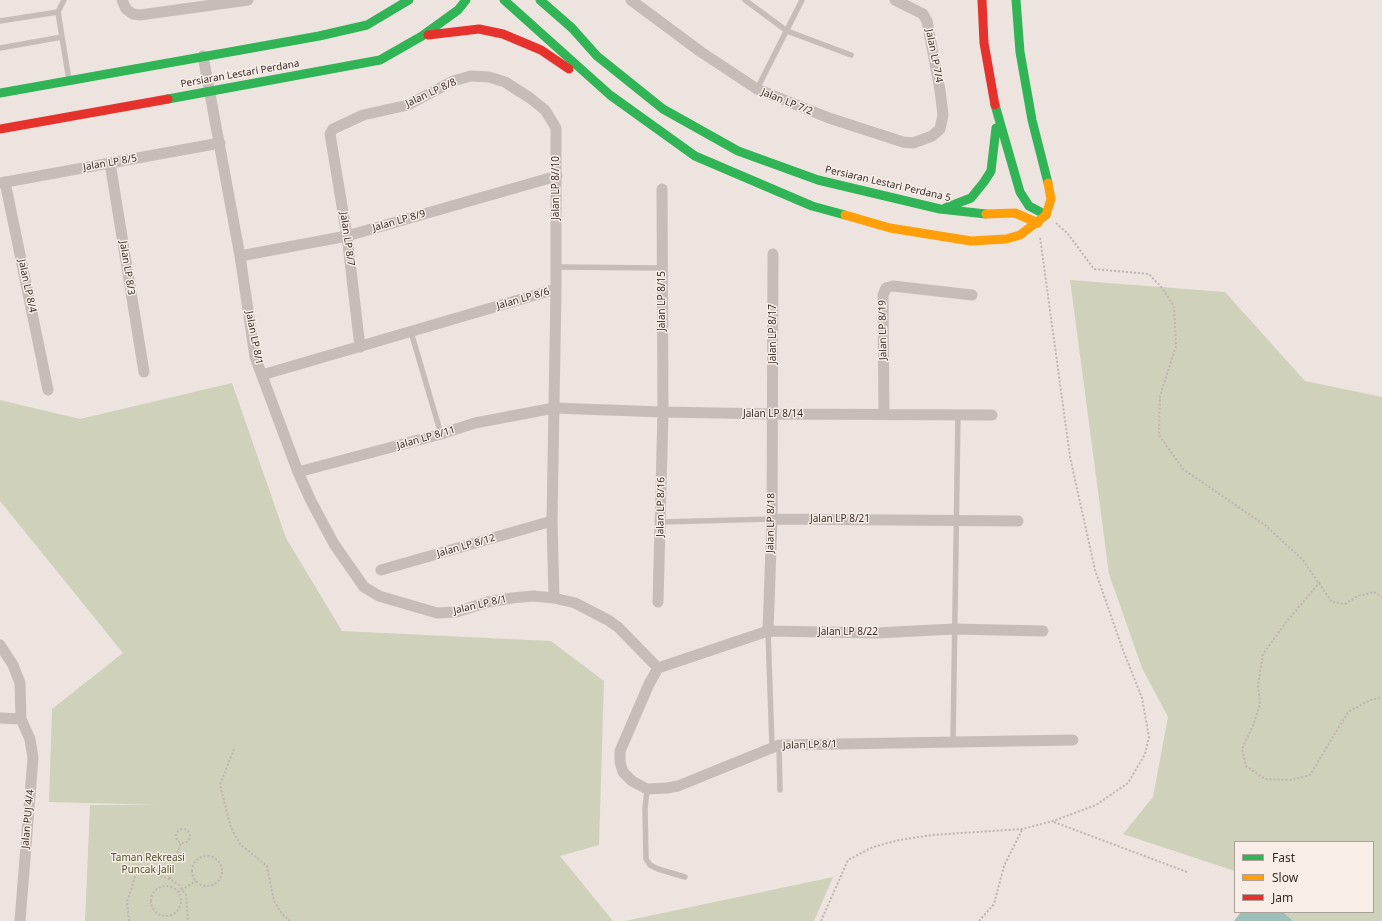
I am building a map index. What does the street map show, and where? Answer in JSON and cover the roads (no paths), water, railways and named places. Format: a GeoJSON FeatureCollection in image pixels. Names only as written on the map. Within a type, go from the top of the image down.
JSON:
{"type":"FeatureCollection","features":[{"type":"Feature","properties":{"kind":"street"},"geometry":{"type":"LineString","coordinates":[[122,0],[126,9],[133,14],[148,14],[246,0]]}},
{"type":"Feature","properties":{"kind":"street","name":"Persiaran Lestari Perdana"},"geometry":{"type":"LineString","coordinates":[[0,129],[380,60],[422,36],[458,10],[466,0]]}},
{"type":"Feature","properties":{"kind":"street"},"geometry":{"type":"LineString","coordinates":[[504,0],[610,95]]}},
{"type":"Feature","properties":{"kind":"street","name":"Persiaran Lestari Perdana 5"},"geometry":{"type":"LineString","coordinates":[[540,0],[572,28],[597,56],[663,109],[738,151],[818,180],[940,209],[975,214],[1015,213],[1038,223]]}},
{"type":"Feature","properties":{"kind":"street","name":"Jalan LP 7/2"},"geometry":{"type":"LineString","coordinates":[[630,0],[701,52],[757,89],[829,118],[903,142],[922,141],[932,136],[940,129]]}},
{"type":"Feature","properties":{"kind":"street","name":"Jalan LP 7/4"},"geometry":{"type":"LineString","coordinates":[[895,0],[923,14],[927,21],[943,115],[940,129]]}},
{"type":"Feature","properties":{"kind":"street"},"geometry":{"type":"LineString","coordinates":[[982,0],[984,43],[997,117],[1020,192],[1029,206],[1046,215]]}},
{"type":"Feature","properties":{"kind":"street"},"geometry":{"type":"LineString","coordinates":[[422,36],[451,31],[478,29],[503,34],[541,50],[610,95],[695,156],[769,189],[812,206],[890,228],[971,241],[1006,239],[1020,235],[1038,223],[1046,215],[1051,199],[1050,186],[1032,120],[1020,52],[1016,0]]}},
{"type":"Feature","properties":{"kind":"street"},"geometry":{"type":"LineString","coordinates":[[0,93],[319,36],[367,25],[406,2]]}},
{"type":"Feature","properties":{"kind":"street"},"geometry":{"type":"LineString","coordinates":[[560,7],[572,28]]}},
{"type":"Feature","properties":{"kind":"street","name":"Jalan LP 8/1"},"geometry":{"type":"LineString","coordinates":[[203,56],[211,91],[240,256],[255,357],[298,472],[323,525],[345,561],[364,587],[379,596],[437,613],[456,612],[488,602],[512,598],[554,598],[575,603],[591,610],[618,627],[658,668]]}},
{"type":"Feature","properties":{"kind":"street","name":"Jalan LP 8/8"},"geometry":{"type":"LineString","coordinates":[[331,132],[363,115],[408,105],[453,81],[471,76],[489,77],[505,82],[530,98]]}},
{"type":"Feature","properties":{"kind":"street","name":"Jalan LP 8//10"},"geometry":{"type":"LineString","coordinates":[[530,98],[545,110],[556,128],[556,289]]}},
{"type":"Feature","properties":{"kind":"street"},"geometry":{"type":"LineString","coordinates":[[940,209],[959,204],[971,198],[991,171],[994,156],[997,117]]}},
{"type":"Feature","properties":{"kind":"street","name":"Jalan LP 8/7"},"geometry":{"type":"LineString","coordinates":[[331,132],[330,137],[347,236],[360,347]]}},
{"type":"Feature","properties":{"kind":"street","name":"Jalan LP 8/5"},"geometry":{"type":"LineString","coordinates":[[2,182],[220,143]]}},
{"type":"Feature","properties":{"kind":"street","name":"Jalan LP 8/3"},"geometry":{"type":"LineString","coordinates":[[110,163],[144,372]]}},
{"type":"Feature","properties":{"kind":"street","name":"Jalan LP 8/9"},"geometry":{"type":"LineString","coordinates":[[240,256],[347,236],[557,176]]}},
{"type":"Feature","properties":{"kind":"street","name":"Jalan LP 8/4"},"geometry":{"type":"LineString","coordinates":[[2,182],[48,390]]}},
{"type":"Feature","properties":{"kind":"street","name":"Jalan LP 8/15"},"geometry":{"type":"LineString","coordinates":[[662,189],[663,412]]}},
{"type":"Feature","properties":{"kind":"street","name":"Jalan LP 8/17"},"geometry":{"type":"LineString","coordinates":[[772,414],[773,254]]}},
{"type":"Feature","properties":{"kind":"street","name":"Jalan LP 8/19"},"geometry":{"type":"LineString","coordinates":[[884,413],[883,295],[886,288],[893,286],[972,295]]}},
{"type":"Feature","properties":{"kind":"street","name":"Jalan LP 8/6"},"geometry":{"type":"LineString","coordinates":[[262,375],[556,289],[552,521],[554,598]]}},
{"type":"Feature","properties":{"kind":"street","name":"Jalan LP 8/14"},"geometry":{"type":"LineString","coordinates":[[554,408],[772,414],[884,413],[992,415]]}},
{"type":"Feature","properties":{"kind":"street","name":"Jalan LP 8/11"},"geometry":{"type":"LineString","coordinates":[[298,472],[441,434],[475,423],[554,408]]}},
{"type":"Feature","properties":{"kind":"street","name":"Jalan LP 8/16"},"geometry":{"type":"LineString","coordinates":[[658,602],[662,522],[663,412]]}},
{"type":"Feature","properties":{"kind":"street","name":"Jalan LP 8/18"},"geometry":{"type":"LineString","coordinates":[[768,632],[772,519],[772,414]]}},
{"type":"Feature","properties":{"kind":"street","name":"Jalan LP 8/21"},"geometry":{"type":"LineString","coordinates":[[772,519],[958,519],[1018,521]]}},
{"type":"Feature","properties":{"kind":"street","name":"Jalan LP 8/12"},"geometry":{"type":"LineString","coordinates":[[381,570],[552,521]]}},
{"type":"Feature","properties":{"kind":"street","name":"Jalan LP 8/22"},"geometry":{"type":"LineString","coordinates":[[658,668],[768,632],[876,633],[954,629],[1043,631]]}},
{"type":"Feature","properties":{"kind":"street"},"geometry":{"type":"LineString","coordinates":[[0,645],[13,665],[20,683],[21,719],[0,718]]}},
{"type":"Feature","properties":{"kind":"street"},"geometry":{"type":"LineString","coordinates":[[647,789],[632,781],[623,772],[620,762],[620,751],[649,684],[658,668]]}},
{"type":"Feature","properties":{"kind":"street","name":"Jalan PUJ 4/4"},"geometry":{"type":"LineString","coordinates":[[20,921],[33,758],[30,739],[21,719]]}},
{"type":"Feature","properties":{"kind":"street","name":"Jalan LP 8/1"},"geometry":{"type":"LineString","coordinates":[[647,789],[678,786],[776,746],[1073,740]]}},
{"type":"Feature","properties":{"kind":"lane"},"geometry":{"type":"LineString","coordinates":[[64,0],[58,12],[70,81]]}},
{"type":"Feature","properties":{"kind":"lane"},"geometry":{"type":"LineString","coordinates":[[745,0],[787,30],[851,55]]}},
{"type":"Feature","properties":{"kind":"lane"},"geometry":{"type":"LineString","coordinates":[[757,89],[802,0]]}},
{"type":"Feature","properties":{"kind":"lane"},"geometry":{"type":"LineString","coordinates":[[0,21],[58,12]]}},
{"type":"Feature","properties":{"kind":"lane"},"geometry":{"type":"LineString","coordinates":[[0,48],[62,37]]}},
{"type":"Feature","properties":{"kind":"lane"},"geometry":{"type":"LineString","coordinates":[[556,266],[662,268]]}},
{"type":"Feature","properties":{"kind":"lane"},"geometry":{"type":"LineString","coordinates":[[411,332],[441,434]]}},
{"type":"Feature","properties":{"kind":"lane"},"geometry":{"type":"LineString","coordinates":[[953,742],[954,629],[958,519],[958,415]]}},
{"type":"Feature","properties":{"kind":"lane","name":"Jalan LP 8/21"},"geometry":{"type":"LineString","coordinates":[[662,522],[772,519]]}},
{"type":"Feature","properties":{"kind":"lane"},"geometry":{"type":"LineString","coordinates":[[768,632],[780,790]]}},
{"type":"Feature","properties":{"kind":"lane"},"geometry":{"type":"LineString","coordinates":[[647,789],[645,809],[646,859],[650,865],[658,869],[685,877]]}},
{"type":"Feature","properties":{"kind":"water"},"geometry":{"type":"Polygon","coordinates":[[[1240,913],[1284,913],[1293,921],[1234,921],[1240,913]]]}},
{"type":"Feature","properties":{"kind":"park label","name":"Taman Rekreasi Puncak Jalil"},"geometry":{"type":"Point","coordinates":[148,864]}}]}
